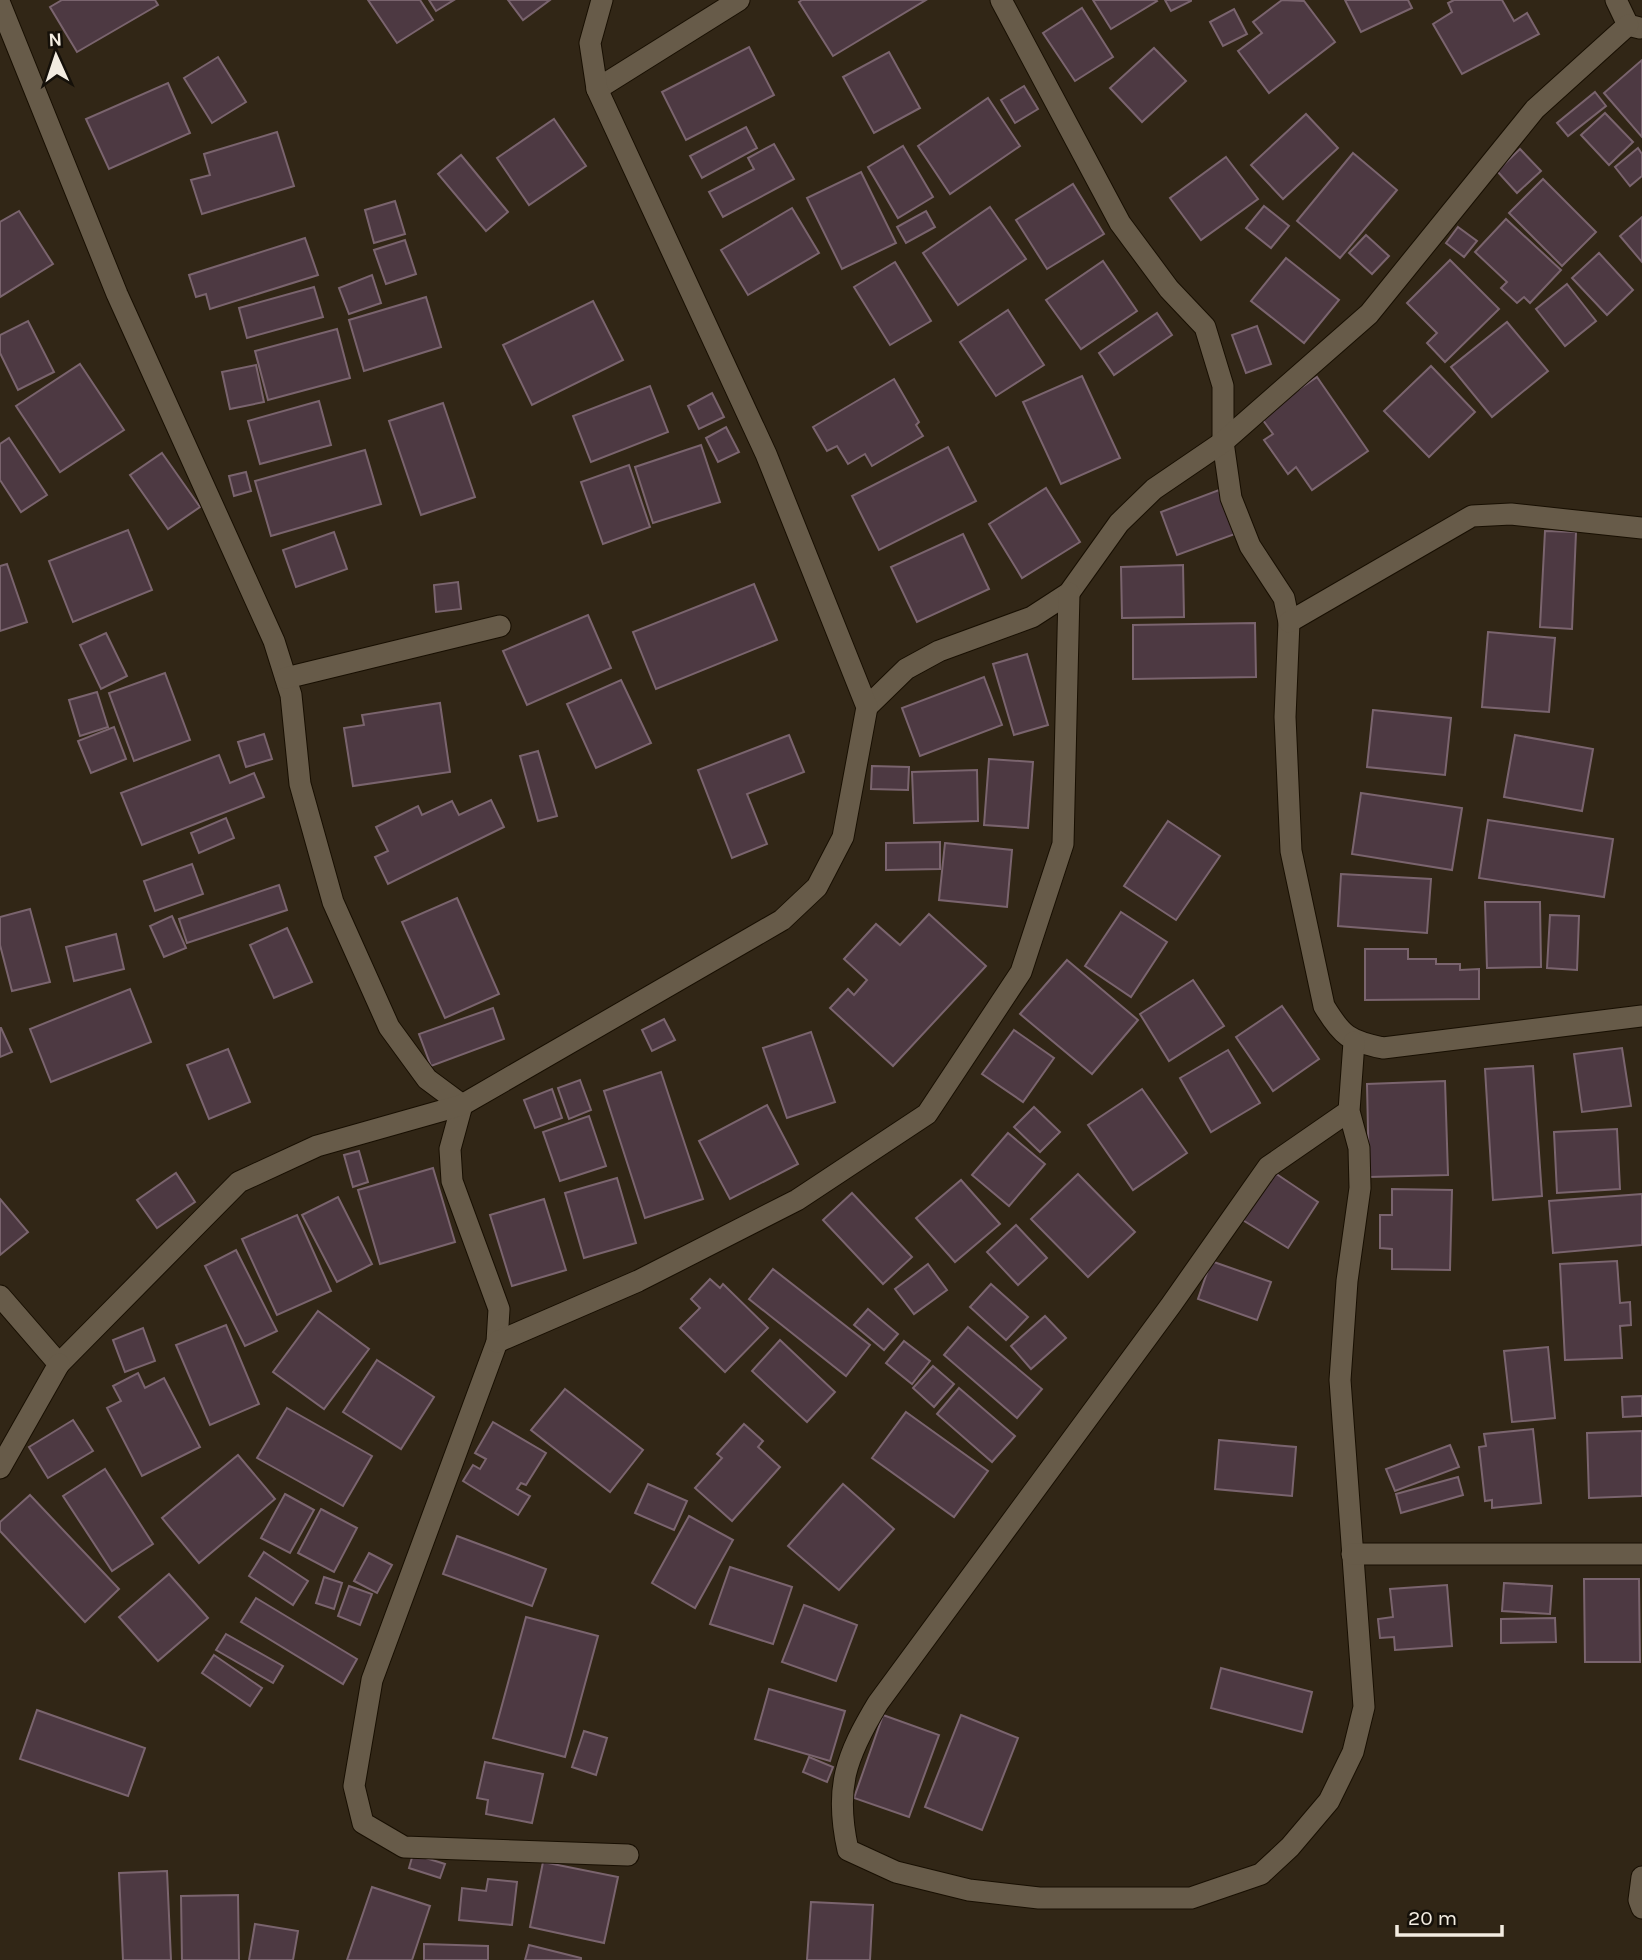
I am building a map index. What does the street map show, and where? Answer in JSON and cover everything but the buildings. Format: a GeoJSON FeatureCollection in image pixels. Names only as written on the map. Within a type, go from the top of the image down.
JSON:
{"type":"FeatureCollection","features":[{"type":"Feature","properties":{"kind":"street"},"geometry":{"type":"LineString","coordinates":[[0,1468],[59,1364],[239,1182],[317,1146],[462,1105],[782,920],[817,887],[843,837],[867,706],[766,454],[597,89],[590,43],[602,0]]}},
{"type":"Feature","properties":{"kind":"street"},"geometry":{"type":"LineString","coordinates":[[597,89],[739,0]]}},
{"type":"Feature","properties":{"kind":"street"},"geometry":{"type":"LineString","coordinates":[[1001,0],[1120,223],[1169,289],[1205,327],[1223,386],[1223,442],[1231,498],[1250,546],[1284,598],[1289,622],[1285,717],[1291,851],[1324,1006],[1337,1027],[1354,1042],[1383,1048],[1417,1046],[1642,1016]]}},
{"type":"Feature","properties":{"kind":"street"},"geometry":{"type":"LineString","coordinates":[[867,706],[906,669],[939,651],[1032,617],[1069,593],[1119,523],[1154,489],[1223,442],[1369,314],[1535,109],[1635,27],[1616,0]]}},
{"type":"Feature","properties":{"kind":"street"},"geometry":{"type":"LineString","coordinates":[[0,4],[117,294],[274,640],[291,695],[300,784],[333,902],[389,1027],[427,1079],[462,1105]]}},
{"type":"Feature","properties":{"kind":"street"},"geometry":{"type":"LineString","coordinates":[[1289,622],[1472,516],[1511,514],[1642,528]]}},
{"type":"Feature","properties":{"kind":"street"},"geometry":{"type":"LineString","coordinates":[[497,1342],[638,1281],[797,1200],[927,1114],[1021,972],[1063,844],[1069,593]]}},
{"type":"Feature","properties":{"kind":"street"},"geometry":{"type":"LineString","coordinates":[[286,678],[500,626]]}},
{"type":"Feature","properties":{"kind":"street"},"geometry":{"type":"LineString","coordinates":[[1349,1111],[1268,1167],[1171,1306],[878,1703],[855,1740],[842,1780],[842,1820],[848,1850],[896,1872],[969,1891],[1039,1898],[1191,1898],[1261,1874],[1290,1847],[1329,1801],[1353,1752],[1364,1707],[1340,1380],[1347,1281],[1360,1188],[1359,1148],[1349,1111],[1354,1042]]}},
{"type":"Feature","properties":{"kind":"street"},"geometry":{"type":"LineString","coordinates":[[462,1105],[450,1149],[453,1181],[499,1310],[497,1342],[372,1680],[354,1786],[363,1824],[404,1847],[628,1855]]}},
{"type":"Feature","properties":{"kind":"street"},"geometry":{"type":"LineString","coordinates":[[0,1296],[59,1364]]}},
{"type":"Feature","properties":{"kind":"street"},"geometry":{"type":"LineString","coordinates":[[1352,1554],[1642,1554]]}},
{"type":"Feature","properties":{"kind":"street"},"geometry":{"type":"LineString","coordinates":[[1642,1877],[1639,1900],[1642,1908]]}}]}
